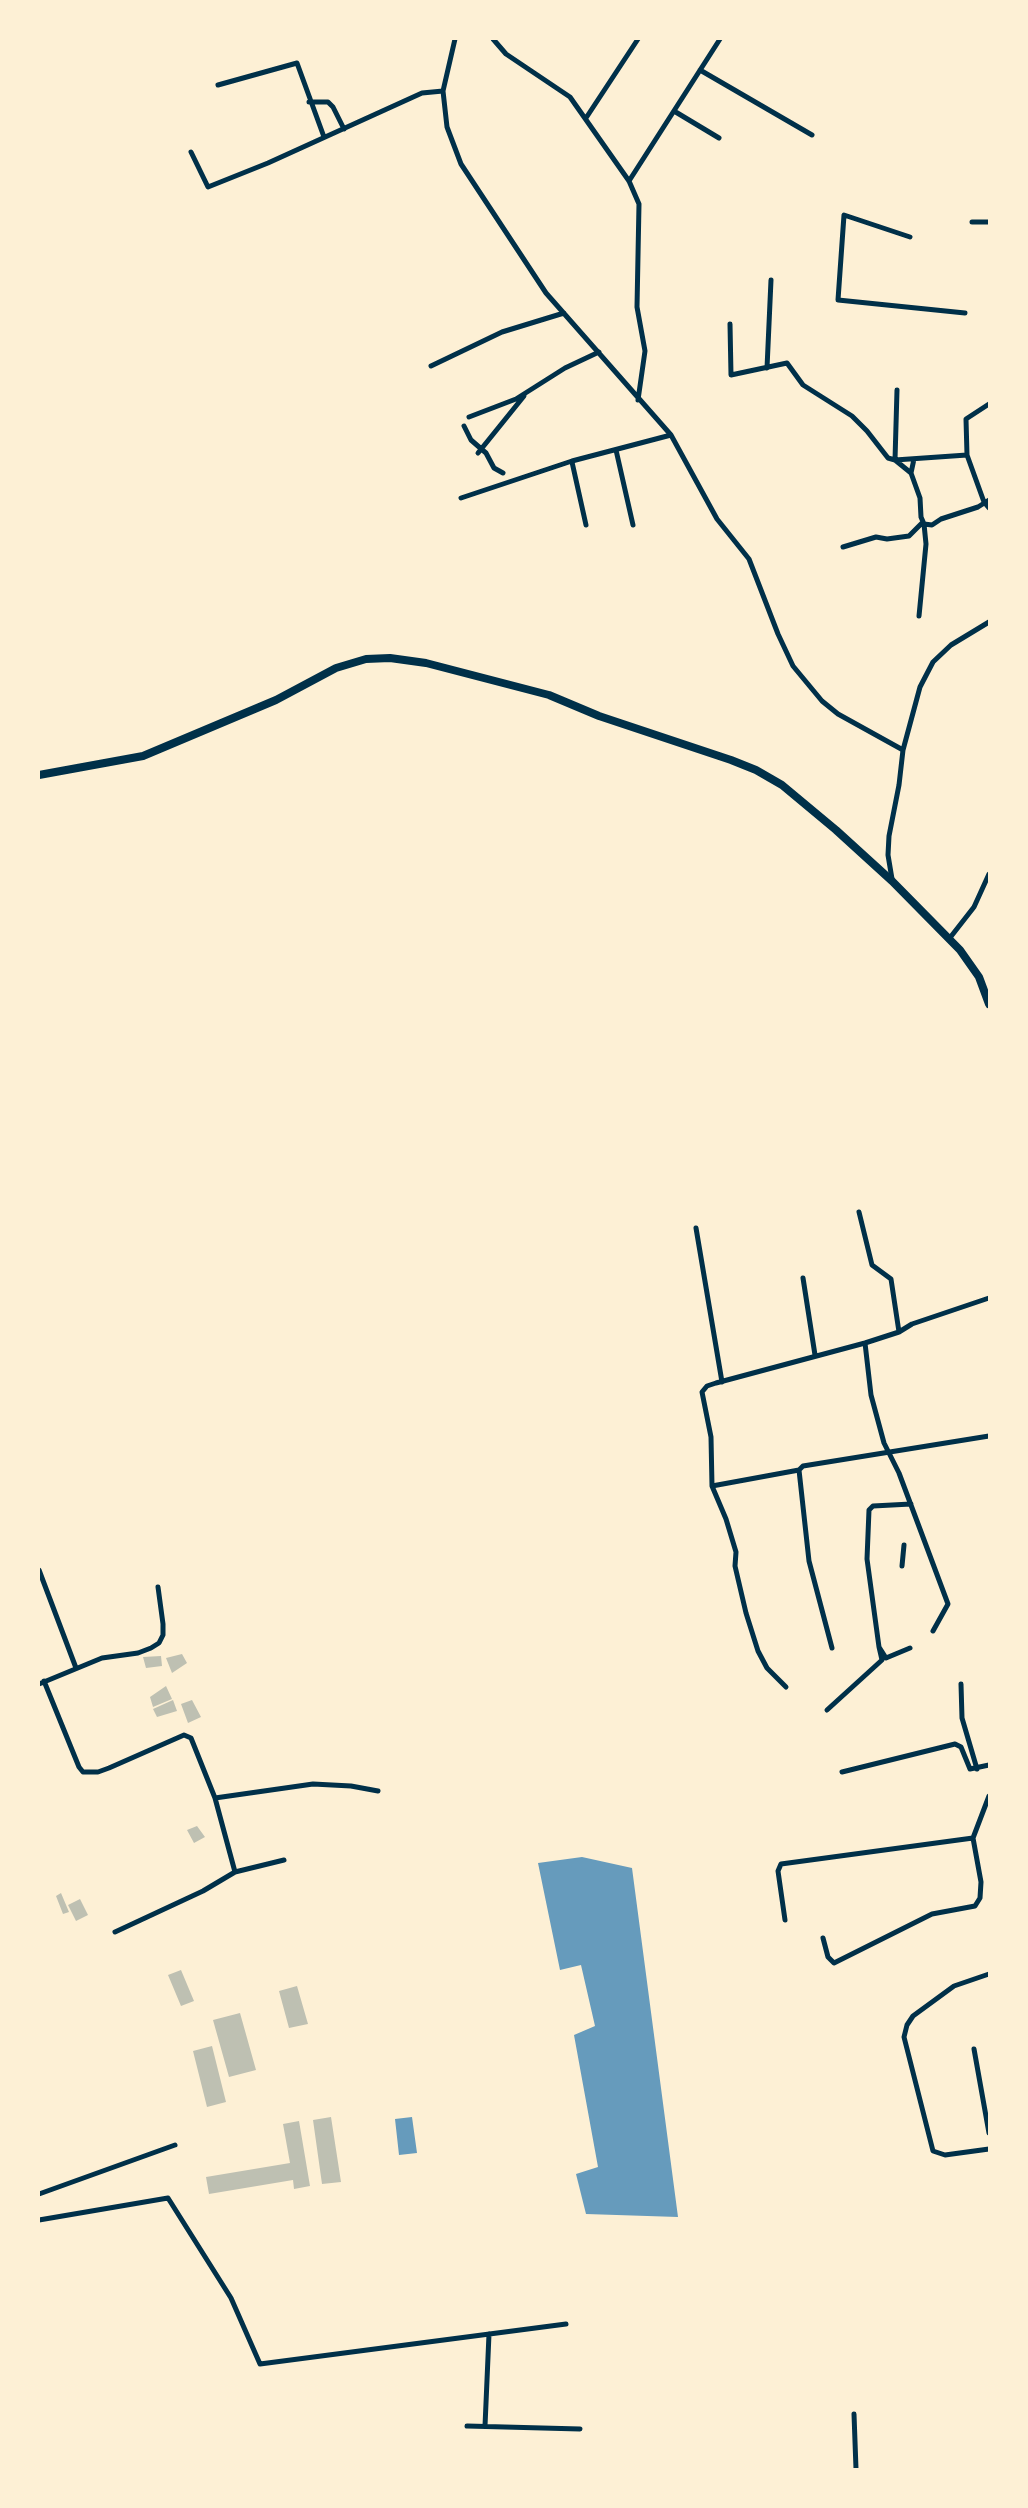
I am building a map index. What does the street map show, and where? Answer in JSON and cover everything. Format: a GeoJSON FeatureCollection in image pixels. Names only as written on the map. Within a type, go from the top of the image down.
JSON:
{"type":"FeatureCollection","features":[{"type":"Feature","properties":{"kind":"main road"},"geometry":{"type":"LineString","coordinates":[[39,776],[142,756],[276,700],[336,668],[366,659],[390,658],[426,663],[549,695],[599,716],[756,770],[791,793],[892,881],[949,939],[980,977],[989,1004]]}},
{"type":"Feature","properties":{"kind":"street"},"geometry":{"type":"LineString","coordinates":[[455,39],[443,91],[447,127],[461,164],[546,292],[638,400],[671,435],[717,519],[749,559],[777,634],[793,666],[822,701],[838,714],[903,750]]}},
{"type":"Feature","properties":{"kind":"street"},"geometry":{"type":"LineString","coordinates":[[493,39],[506,54],[570,97],[629,181],[639,204],[637,307],[645,351],[638,400]]}},
{"type":"Feature","properties":{"kind":"street"},"geometry":{"type":"LineString","coordinates":[[586,118],[638,39]]}},
{"type":"Feature","properties":{"kind":"street"},"geometry":{"type":"LineString","coordinates":[[629,181],[720,39]]}},
{"type":"Feature","properties":{"kind":"street"},"geometry":{"type":"LineString","coordinates":[[218,85],[297,63],[309,102],[324,137]]}},
{"type":"Feature","properties":{"kind":"street"},"geometry":{"type":"LineString","coordinates":[[700,70],[812,135]]}},
{"type":"Feature","properties":{"kind":"street"},"geometry":{"type":"LineString","coordinates":[[190,152],[208,187],[422,93],[443,91]]}},
{"type":"Feature","properties":{"kind":"street"},"geometry":{"type":"LineString","coordinates":[[309,102],[328,102],[344,129]]}},
{"type":"Feature","properties":{"kind":"street"},"geometry":{"type":"LineString","coordinates":[[674,111],[719,138]]}},
{"type":"Feature","properties":{"kind":"street"},"geometry":{"type":"LineString","coordinates":[[910,237],[844,214],[838,300],[965,313]]}},
{"type":"Feature","properties":{"kind":"street"},"geometry":{"type":"LineString","coordinates":[[972,222],[989,222]]}},
{"type":"Feature","properties":{"kind":"street"},"geometry":{"type":"LineString","coordinates":[[767,368],[771,280]]}},
{"type":"Feature","properties":{"kind":"street"},"geometry":{"type":"LineString","coordinates":[[432,366],[502,332],[564,313]]}},
{"type":"Feature","properties":{"kind":"street"},"geometry":{"type":"LineString","coordinates":[[730,324],[731,375],[787,363],[802,385],[852,416],[888,458],[895,460],[967,455]]}},
{"type":"Feature","properties":{"kind":"street"},"geometry":{"type":"LineString","coordinates":[[469,417],[516,399],[566,368],[599,352]]}},
{"type":"Feature","properties":{"kind":"street"},"geometry":{"type":"LineString","coordinates":[[895,460],[897,390]]}},
{"type":"Feature","properties":{"kind":"street"},"geometry":{"type":"LineString","coordinates":[[479,451],[526,393]]}},
{"type":"Feature","properties":{"kind":"street"},"geometry":{"type":"LineString","coordinates":[[989,404],[966,419],[967,455],[989,508]]}},
{"type":"Feature","properties":{"kind":"street"},"geometry":{"type":"LineString","coordinates":[[464,426],[479,451],[486,453],[494,468],[503,473]]}},
{"type":"Feature","properties":{"kind":"street"},"geometry":{"type":"LineString","coordinates":[[461,498],[572,462],[671,435]]}},
{"type":"Feature","properties":{"kind":"street"},"geometry":{"type":"LineString","coordinates":[[616,450],[633,525]]}},
{"type":"Feature","properties":{"kind":"street"},"geometry":{"type":"LineString","coordinates":[[911,473],[914,459]]}},
{"type":"Feature","properties":{"kind":"street"},"geometry":{"type":"LineString","coordinates":[[895,460],[911,473],[920,498],[926,544],[919,616]]}},
{"type":"Feature","properties":{"kind":"street"},"geometry":{"type":"LineString","coordinates":[[572,462],[586,525]]}},
{"type":"Feature","properties":{"kind":"street"},"geometry":{"type":"LineString","coordinates":[[923,523],[933,525],[941,519],[978,507],[987,501]]}},
{"type":"Feature","properties":{"kind":"street"},"geometry":{"type":"LineString","coordinates":[[843,547],[876,537],[887,539],[909,536],[923,523]]}},
{"type":"Feature","properties":{"kind":"street"},"geometry":{"type":"LineString","coordinates":[[892,881],[888,855],[903,750],[920,687],[933,662],[951,645],[989,622]]}},
{"type":"Feature","properties":{"kind":"street"},"geometry":{"type":"LineString","coordinates":[[949,939],[974,907],[989,874]]}},
{"type":"Feature","properties":{"kind":"street"},"geometry":{"type":"LineString","coordinates":[[859,1212],[872,1265],[891,1279],[900,1332]]}},
{"type":"Feature","properties":{"kind":"street"},"geometry":{"type":"LineString","coordinates":[[696,1228],[722,1382]]}},
{"type":"Feature","properties":{"kind":"street"},"geometry":{"type":"LineString","coordinates":[[804,1278],[815,1355]]}},
{"type":"Feature","properties":{"kind":"street"},"geometry":{"type":"LineString","coordinates":[[786,1687],[768,1668],[758,1651],[735,1566],[736,1552],[729,1527],[712,1486],[711,1437],[702,1392],[707,1386],[900,1332],[912,1324],[989,1298]]}},
{"type":"Feature","properties":{"kind":"street"},"geometry":{"type":"LineString","coordinates":[[865,1343],[871,1395],[884,1443],[890,1452],[911,1504],[948,1604],[933,1631]]}},
{"type":"Feature","properties":{"kind":"street"},"geometry":{"type":"LineString","coordinates":[[712,1486],[799,1470],[803,1466],[989,1436]]}},
{"type":"Feature","properties":{"kind":"street"},"geometry":{"type":"LineString","coordinates":[[799,1470],[809,1561],[831,1648]]}},
{"type":"Feature","properties":{"kind":"street"},"geometry":{"type":"LineString","coordinates":[[827,1710],[882,1660],[867,1558],[869,1510],[873,1506],[911,1504]]}},
{"type":"Feature","properties":{"kind":"street"},"geometry":{"type":"LineString","coordinates":[[902,1566],[904,1545]]}},
{"type":"Feature","properties":{"kind":"street"},"geometry":{"type":"LineString","coordinates":[[39,1570],[76,1668]]}},
{"type":"Feature","properties":{"kind":"street"},"geometry":{"type":"LineString","coordinates":[[158,1587],[163,1624],[163,1635],[159,1643],[138,1653],[109,1656],[42,1682],[83,1772],[98,1772],[189,1735],[195,1741],[235,1872]]}},
{"type":"Feature","properties":{"kind":"street"},"geometry":{"type":"LineString","coordinates":[[879,1647],[886,1658],[910,1648]]}},
{"type":"Feature","properties":{"kind":"street"},"geometry":{"type":"LineString","coordinates":[[961,1683],[962,1718],[977,1769]]}},
{"type":"Feature","properties":{"kind":"street"},"geometry":{"type":"LineString","coordinates":[[842,1772],[955,1744],[961,1747],[967,1767],[973,1770],[989,1766]]}},
{"type":"Feature","properties":{"kind":"street"},"geometry":{"type":"LineString","coordinates":[[214,1798],[313,1784],[351,1786],[378,1791]]}},
{"type":"Feature","properties":{"kind":"street"},"geometry":{"type":"LineString","coordinates":[[823,1938],[828,1957],[834,1963],[932,1914],[975,1906],[980,1898],[981,1882],[973,1838],[989,1796]]}},
{"type":"Feature","properties":{"kind":"street"},"geometry":{"type":"LineString","coordinates":[[785,1920],[778,1871],[781,1864],[973,1838]]}},
{"type":"Feature","properties":{"kind":"street"},"geometry":{"type":"LineString","coordinates":[[115,1932],[203,1891],[235,1872],[284,1860]]}},
{"type":"Feature","properties":{"kind":"street"},"geometry":{"type":"LineString","coordinates":[[989,1974],[954,1986],[913,2016],[907,2025],[904,2037],[933,2151],[945,2155],[989,2148]]}},
{"type":"Feature","properties":{"kind":"street"},"geometry":{"type":"LineString","coordinates":[[974,2049],[989,2133]]}},
{"type":"Feature","properties":{"kind":"street"},"geometry":{"type":"LineString","coordinates":[[39,2194],[176,2145]]}},
{"type":"Feature","properties":{"kind":"street"},"geometry":{"type":"LineString","coordinates":[[39,2220],[168,2198],[231,2298],[260,2364],[566,2324]]}},
{"type":"Feature","properties":{"kind":"street"},"geometry":{"type":"LineString","coordinates":[[485,2426],[489,2334]]}},
{"type":"Feature","properties":{"kind":"street"},"geometry":{"type":"LineString","coordinates":[[854,2414],[856,2469]]}},
{"type":"Feature","properties":{"kind":"street"},"geometry":{"type":"LineString","coordinates":[[467,2426],[580,2428]]}},
{"type":"Feature","properties":{"kind":"water"},"geometry":{"type":"Polygon","coordinates":[[[582,1857],[632,1868],[678,2217],[586,2214],[576,2174],[598,2167],[574,2035],[595,2026],[581,1965],[560,1970],[538,1863],[582,1857]]]}},
{"type":"Feature","properties":{"kind":"water"},"geometry":{"type":"Polygon","coordinates":[[[412,2117],[417,2153],[399,2155],[395,2119],[412,2117]]]}},
{"type":"Feature","properties":{"kind":"building"},"geometry":{"type":"Polygon","coordinates":[[[182,1654],[187,1663],[172,1673],[166,1658],[182,1654]]]}},
{"type":"Feature","properties":{"kind":"building"},"geometry":{"type":"Polygon","coordinates":[[[161,1656],[162,1666],[146,1668],[143,1657],[161,1656]]]}},
{"type":"Feature","properties":{"kind":"building"},"geometry":{"type":"Polygon","coordinates":[[[166,1686],[172,1699],[153,1707],[150,1697],[166,1686]]]}},
{"type":"Feature","properties":{"kind":"building"},"geometry":{"type":"Polygon","coordinates":[[[173,1700],[177,1711],[157,1717],[153,1709],[173,1700]]]}},
{"type":"Feature","properties":{"kind":"building"},"geometry":{"type":"Polygon","coordinates":[[[192,1700],[201,1717],[188,1723],[181,1704],[192,1700]]]}},
{"type":"Feature","properties":{"kind":"building"},"geometry":{"type":"Polygon","coordinates":[[[197,1826],[205,1837],[194,1843],[187,1830],[197,1826]]]}},
{"type":"Feature","properties":{"kind":"building"},"geometry":{"type":"Polygon","coordinates":[[[61,1893],[69,1912],[63,1914],[56,1896],[61,1893]]]}},
{"type":"Feature","properties":{"kind":"building"},"geometry":{"type":"Polygon","coordinates":[[[80,1899],[88,1915],[76,1921],[68,1905],[80,1899]]]}},
{"type":"Feature","properties":{"kind":"building"},"geometry":{"type":"Polygon","coordinates":[[[181,1970],[194,2001],[181,2006],[168,1975],[181,1970]]]}},
{"type":"Feature","properties":{"kind":"building"},"geometry":{"type":"Polygon","coordinates":[[[297,1986],[308,2024],[289,2028],[279,1991],[297,1986]]]}},
{"type":"Feature","properties":{"kind":"building"},"geometry":{"type":"Polygon","coordinates":[[[240,2013],[256,2070],[229,2077],[213,2020],[240,2013]]]}},
{"type":"Feature","properties":{"kind":"building"},"geometry":{"type":"Polygon","coordinates":[[[212,2046],[226,2102],[207,2107],[193,2051],[212,2046]]]}},
{"type":"Feature","properties":{"kind":"building"},"geometry":{"type":"Polygon","coordinates":[[[331,2117],[341,2182],[322,2184],[313,2120],[331,2117]]]}},
{"type":"Feature","properties":{"kind":"building"},"geometry":{"type":"Polygon","coordinates":[[[299,2121],[310,2186],[294,2189],[293,2180],[209,2194],[206,2177],[290,2163],[283,2124],[299,2121]]]}}]}
